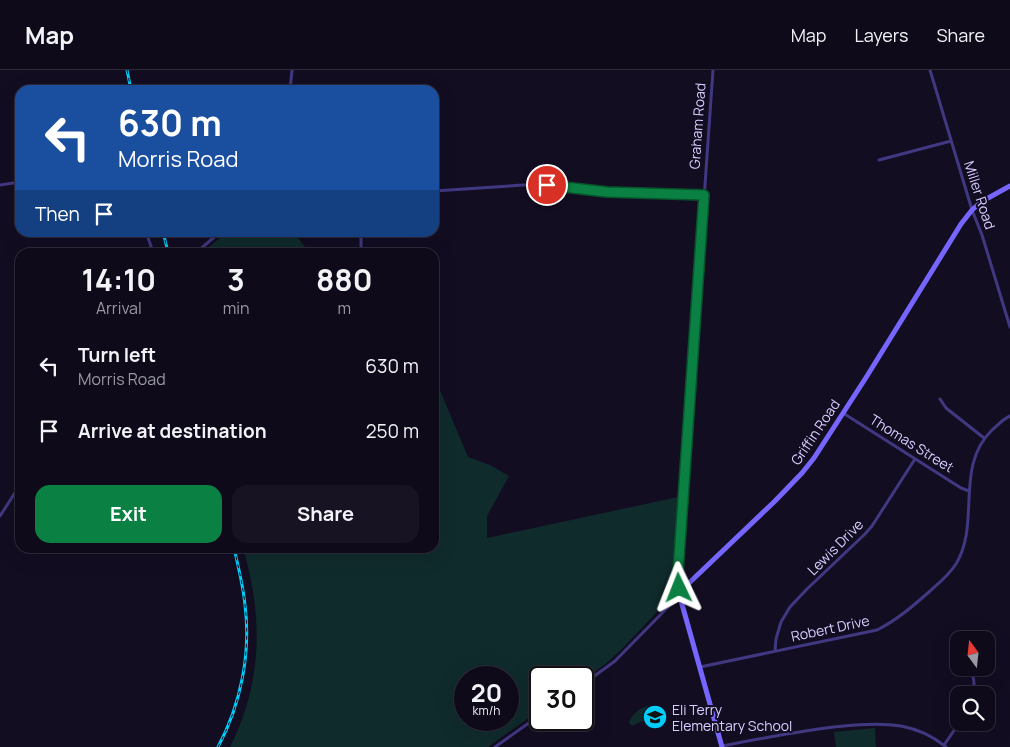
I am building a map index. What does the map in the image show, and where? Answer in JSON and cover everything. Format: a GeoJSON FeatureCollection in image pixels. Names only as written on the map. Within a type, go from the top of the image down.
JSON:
{"type":"FeatureCollection","features":[{"type":"Feature","properties":{"kind":"street"},"geometry":{"type":"LineString","coordinates":[[290,85],[292,70]]}},
{"type":"Feature","properties":{"kind":"street","name":"Graham Road"},"geometry":{"type":"LineString","coordinates":[[713,70],[678,572],[680,597],[722,747]]}},
{"type":"Feature","properties":{"kind":"street","name":"Miller Road"},"geometry":{"type":"LineString","coordinates":[[930,70],[972,210],[982,235],[1010,326]]}},
{"type":"Feature","properties":{"kind":"street"},"geometry":{"type":"LineString","coordinates":[[879,160],[951,141]]}},
{"type":"Feature","properties":{"kind":"street"},"geometry":{"type":"LineString","coordinates":[[0,185],[15,183]]}},
{"type":"Feature","properties":{"kind":"street"},"geometry":{"type":"LineString","coordinates":[[439,191],[547,185],[607,192],[704,195]]}},
{"type":"Feature","properties":{"kind":"street","name":"Griffin Road"},"geometry":{"type":"LineString","coordinates":[[594,676],[615,661],[680,597],[688,584],[802,473],[843,413],[961,224],[981,202],[1010,186]]}},
{"type":"Feature","properties":{"kind":"street"},"geometry":{"type":"LineString","coordinates":[[202,248],[214,237]]}},
{"type":"Feature","properties":{"kind":"street"},"geometry":{"type":"LineString","coordinates":[[940,398],[946,408],[984,438]]}},
{"type":"Feature","properties":{"kind":"street","name":"Thomas Street"},"geometry":{"type":"LineString","coordinates":[[843,413],[961,488],[969,491]]}},
{"type":"Feature","properties":{"kind":"street","name":"Robert Drive"},"geometry":{"type":"LineString","coordinates":[[700,667],[877,630],[892,623],[905,613],[944,579],[956,563],[965,542],[969,491],[976,453],[984,438],[1004,419],[1010,416]]}},
{"type":"Feature","properties":{"kind":"street","name":"Lewis Drive"},"geometry":{"type":"LineString","coordinates":[[775,651],[781,622],[790,608],[807,589],[866,534],[916,459]]}},
{"type":"Feature","properties":{"kind":"street"},"geometry":{"type":"LineString","coordinates":[[0,516],[15,493]]}},
{"type":"Feature","properties":{"kind":"street"},"geometry":{"type":"LineString","coordinates":[[495,747],[529,723]]}},
{"type":"Feature","properties":{"kind":"street"},"geometry":{"type":"LineString","coordinates":[[722,747],[803,730],[874,724],[902,726],[928,735],[945,746],[954,731]]}},
{"type":"Feature","properties":{"kind":"green space"},"geometry":{"type":"Polygon","coordinates":[[[221,237],[297,237],[306,248],[208,248],[221,237]]]}},
{"type":"Feature","properties":{"kind":"green space"},"geometry":{"type":"Polygon","coordinates":[[[439,388],[468,457],[490,465],[509,476],[487,516],[487,538],[678,497],[674,559],[675,587],[672,596],[621,650],[604,665],[594,672],[594,666],[529,666],[529,718],[519,725],[519,666],[454,666],[454,731],[510,731],[488,747],[230,747],[241,723],[254,673],[256,624],[254,599],[244,553],[439,553],[439,388]]]}},
{"type":"Feature","properties":{"kind":"green space"},"geometry":{"type":"Polygon","coordinates":[[[648,706],[653,710],[654,721],[642,721],[632,726],[629,722],[632,716],[648,706]]]}},
{"type":"Feature","properties":{"kind":"green space"},"geometry":{"type":"Polygon","coordinates":[[[875,728],[876,747],[836,747],[834,732],[875,728]]]}},
{"type":"Feature","properties":{"kind":"railway"},"geometry":{"type":"LineString","coordinates":[[127,70],[130,85]]}},
{"type":"Feature","properties":{"kind":"railway"},"geometry":{"type":"LineString","coordinates":[[164,237],[167,248]]}},
{"type":"Feature","properties":{"kind":"railway"},"geometry":{"type":"LineString","coordinates":[[218,747],[226,731],[238,696],[247,641],[245,605],[235,553]]}},
{"type":"Feature","properties":{"kind":"place","name":"Eli Terry Elementary School"},"geometry":{"type":"Point","coordinates":[655,717]}},
{"type":"Feature","properties":{"kind":"route"},"geometry":{"type":"LineString","coordinates":[[547,185],[607,192],[704,195],[678,572],[679,588]]}}]}
